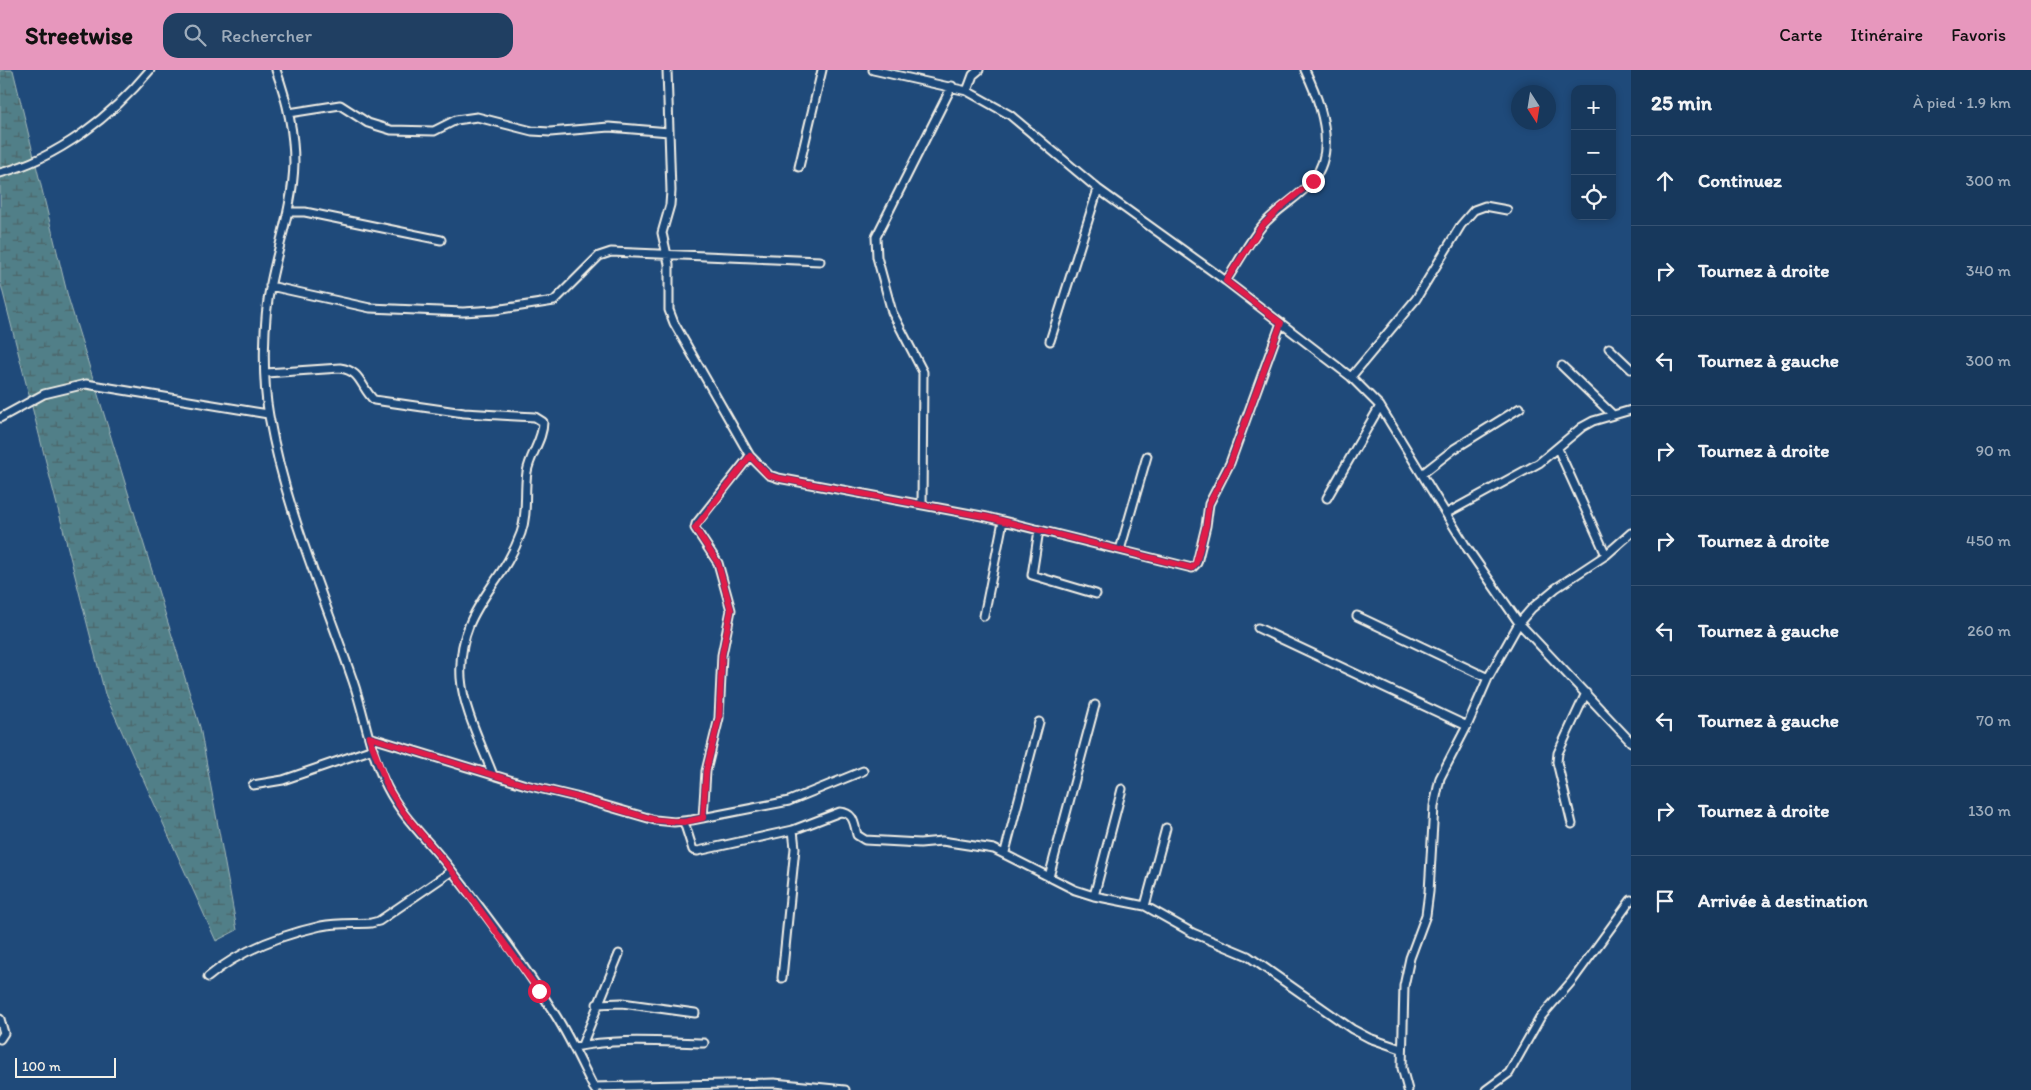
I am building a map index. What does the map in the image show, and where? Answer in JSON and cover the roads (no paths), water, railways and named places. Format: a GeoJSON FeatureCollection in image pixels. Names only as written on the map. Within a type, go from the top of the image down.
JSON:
{"type":"FeatureCollection","features":[{"type":"Feature","properties":{"kind":"street"},"geometry":{"type":"LineString","coordinates":[[0,173],[22,168],[51,154],[70,141],[124,98],[150,70]]}},
{"type":"Feature","properties":{"kind":"street"},"geometry":{"type":"LineString","coordinates":[[276,70],[289,113],[294,163],[288,212],[270,286],[266,315],[268,414],[300,533],[388,788],[403,812],[452,871],[539,991],[574,1047],[594,1088],[774,1083],[845,1090]]}},
{"type":"Feature","properties":{"kind":"street"},"geometry":{"type":"LineString","coordinates":[[666,70],[670,132],[670,205],[662,233],[669,264],[669,310],[674,323],[750,456],[764,471],[778,478],[1003,521],[1192,568],[1196,563],[1206,526],[1209,504],[1230,464],[1281,323]]}},
{"type":"Feature","properties":{"kind":"street"},"geometry":{"type":"LineString","coordinates":[[799,167],[822,70]]}},
{"type":"Feature","properties":{"kind":"street"},"geometry":{"type":"LineString","coordinates":[[873,70],[901,73],[952,86],[967,91],[1010,115],[1098,190],[1226,281],[1351,377],[1380,406],[1482,569],[1520,623],[1631,742]]}},
{"type":"Feature","properties":{"kind":"street"},"geometry":{"type":"LineString","coordinates":[[967,91],[973,76],[979,70]]}},
{"type":"Feature","properties":{"kind":"street"},"geometry":{"type":"LineString","coordinates":[[1226,281],[1261,227],[1280,208],[1313,181],[1322,167],[1325,148],[1323,119],[1317,95],[1305,70]]}},
{"type":"Feature","properties":{"kind":"street"},"geometry":{"type":"LineString","coordinates":[[922,505],[923,372],[892,312],[877,257],[876,237],[952,86]]}},
{"type":"Feature","properties":{"kind":"street"},"geometry":{"type":"LineString","coordinates":[[289,113],[340,105],[368,124],[392,130],[434,131],[456,120],[477,117],[532,131],[550,132],[608,127],[670,132]]}},
{"type":"Feature","properties":{"kind":"street"},"geometry":{"type":"LineString","coordinates":[[1050,341],[1098,190]]}},
{"type":"Feature","properties":{"kind":"street"},"geometry":{"type":"LineString","coordinates":[[1351,377],[1416,299],[1461,225],[1474,210],[1485,206],[1507,210]]}},
{"type":"Feature","properties":{"kind":"street"},"geometry":{"type":"LineString","coordinates":[[288,212],[305,212],[441,240]]}},
{"type":"Feature","properties":{"kind":"street"},"geometry":{"type":"LineString","coordinates":[[270,286],[370,308],[463,312],[495,310],[554,301],[599,256],[611,252],[820,261]]}},
{"type":"Feature","properties":{"kind":"street"},"geometry":{"type":"LineString","coordinates":[[1609,348],[1631,369]]}},
{"type":"Feature","properties":{"kind":"street"},"geometry":{"type":"LineString","coordinates":[[1562,366],[1612,414]]}},
{"type":"Feature","properties":{"kind":"street"},"geometry":{"type":"LineString","coordinates":[[266,373],[340,368],[356,373],[374,400],[464,413],[535,417],[543,422],[543,431],[527,472],[522,532],[472,614],[463,642],[461,679],[467,703],[493,775]]}},
{"type":"Feature","properties":{"kind":"street"},"geometry":{"type":"LineString","coordinates":[[0,418],[44,394],[86,384],[268,414]]}},
{"type":"Feature","properties":{"kind":"street"},"geometry":{"type":"LineString","coordinates":[[1327,498],[1380,406]]}},
{"type":"Feature","properties":{"kind":"street"},"geometry":{"type":"LineString","coordinates":[[1422,474],[1454,448],[1520,408]]}},
{"type":"Feature","properties":{"kind":"street"},"geometry":{"type":"LineString","coordinates":[[1448,513],[1538,463],[1558,449],[1582,427],[1612,414],[1631,410]]}},
{"type":"Feature","properties":{"kind":"street"},"geometry":{"type":"LineString","coordinates":[[1558,449],[1606,555]]}},
{"type":"Feature","properties":{"kind":"street"},"geometry":{"type":"LineString","coordinates":[[703,818],[706,771],[719,718],[722,655],[731,610],[718,563],[695,528],[750,456]]}},
{"type":"Feature","properties":{"kind":"street"},"geometry":{"type":"LineString","coordinates":[[1120,550],[1147,456]]}},
{"type":"Feature","properties":{"kind":"street"},"geometry":{"type":"LineString","coordinates":[[984,616],[1003,521]]}},
{"type":"Feature","properties":{"kind":"street"},"geometry":{"type":"LineString","coordinates":[[1039,530],[1032,575],[1096,594]]}},
{"type":"Feature","properties":{"kind":"street"},"geometry":{"type":"LineString","coordinates":[[1408,1090],[1402,1068],[1401,1049],[1404,986],[1410,958],[1426,915],[1430,892],[1434,806],[1440,778],[1467,726],[1488,678],[1520,623],[1532,608],[1556,588],[1606,555],[1631,533]]}},
{"type":"Feature","properties":{"kind":"street"},"geometry":{"type":"LineString","coordinates":[[1357,616],[1488,678]]}},
{"type":"Feature","properties":{"kind":"street"},"geometry":{"type":"LineString","coordinates":[[1258,628],[1467,726]]}},
{"type":"Feature","properties":{"kind":"street"},"geometry":{"type":"LineString","coordinates":[[1572,824],[1557,762],[1558,753],[1586,693]]}},
{"type":"Feature","properties":{"kind":"street"},"geometry":{"type":"LineString","coordinates":[[1049,876],[1095,705]]}},
{"type":"Feature","properties":{"kind":"street"},"geometry":{"type":"LineString","coordinates":[[1005,852],[1039,722]]}},
{"type":"Feature","properties":{"kind":"street"},"geometry":{"type":"LineString","coordinates":[[369,737],[493,775],[655,820],[684,822],[789,801],[863,771]]}},
{"type":"Feature","properties":{"kind":"street"},"geometry":{"type":"LineString","coordinates":[[253,785],[283,780],[373,749]]}},
{"type":"Feature","properties":{"kind":"street"},"geometry":{"type":"LineString","coordinates":[[1094,896],[1122,789]]}},
{"type":"Feature","properties":{"kind":"street"},"geometry":{"type":"LineString","coordinates":[[684,822],[691,846],[693,850],[698,852],[793,830],[840,812],[853,816],[858,835],[865,840],[920,843],[942,841],[974,845],[1005,852],[1066,886],[1094,896],[1145,906],[1193,933],[1248,956],[1352,1028],[1369,1038],[1401,1049]]}},
{"type":"Feature","properties":{"kind":"street"},"geometry":{"type":"LineString","coordinates":[[1145,906],[1166,828]]}},
{"type":"Feature","properties":{"kind":"street"},"geometry":{"type":"LineString","coordinates":[[782,978],[795,848],[793,830]]}},
{"type":"Feature","properties":{"kind":"street"},"geometry":{"type":"LineString","coordinates":[[208,978],[247,951],[276,939],[321,926],[379,921],[452,871]]}},
{"type":"Feature","properties":{"kind":"street"},"geometry":{"type":"LineString","coordinates":[[1486,1090],[1509,1073],[1540,1018],[1572,981],[1631,900]]}},
{"type":"Feature","properties":{"kind":"street"},"geometry":{"type":"LineString","coordinates":[[582,1045],[619,954]]}},
{"type":"Feature","properties":{"kind":"street"},"geometry":{"type":"LineString","coordinates":[[598,1004],[622,1003],[695,1013]]}},
{"type":"Feature","properties":{"kind":"street"},"geometry":{"type":"LineString","coordinates":[[0,1018],[4,1034],[0,1039]]}},
{"type":"Feature","properties":{"kind":"street"},"geometry":{"type":"LineString","coordinates":[[574,1047],[621,1041],[704,1043]]}}]}
